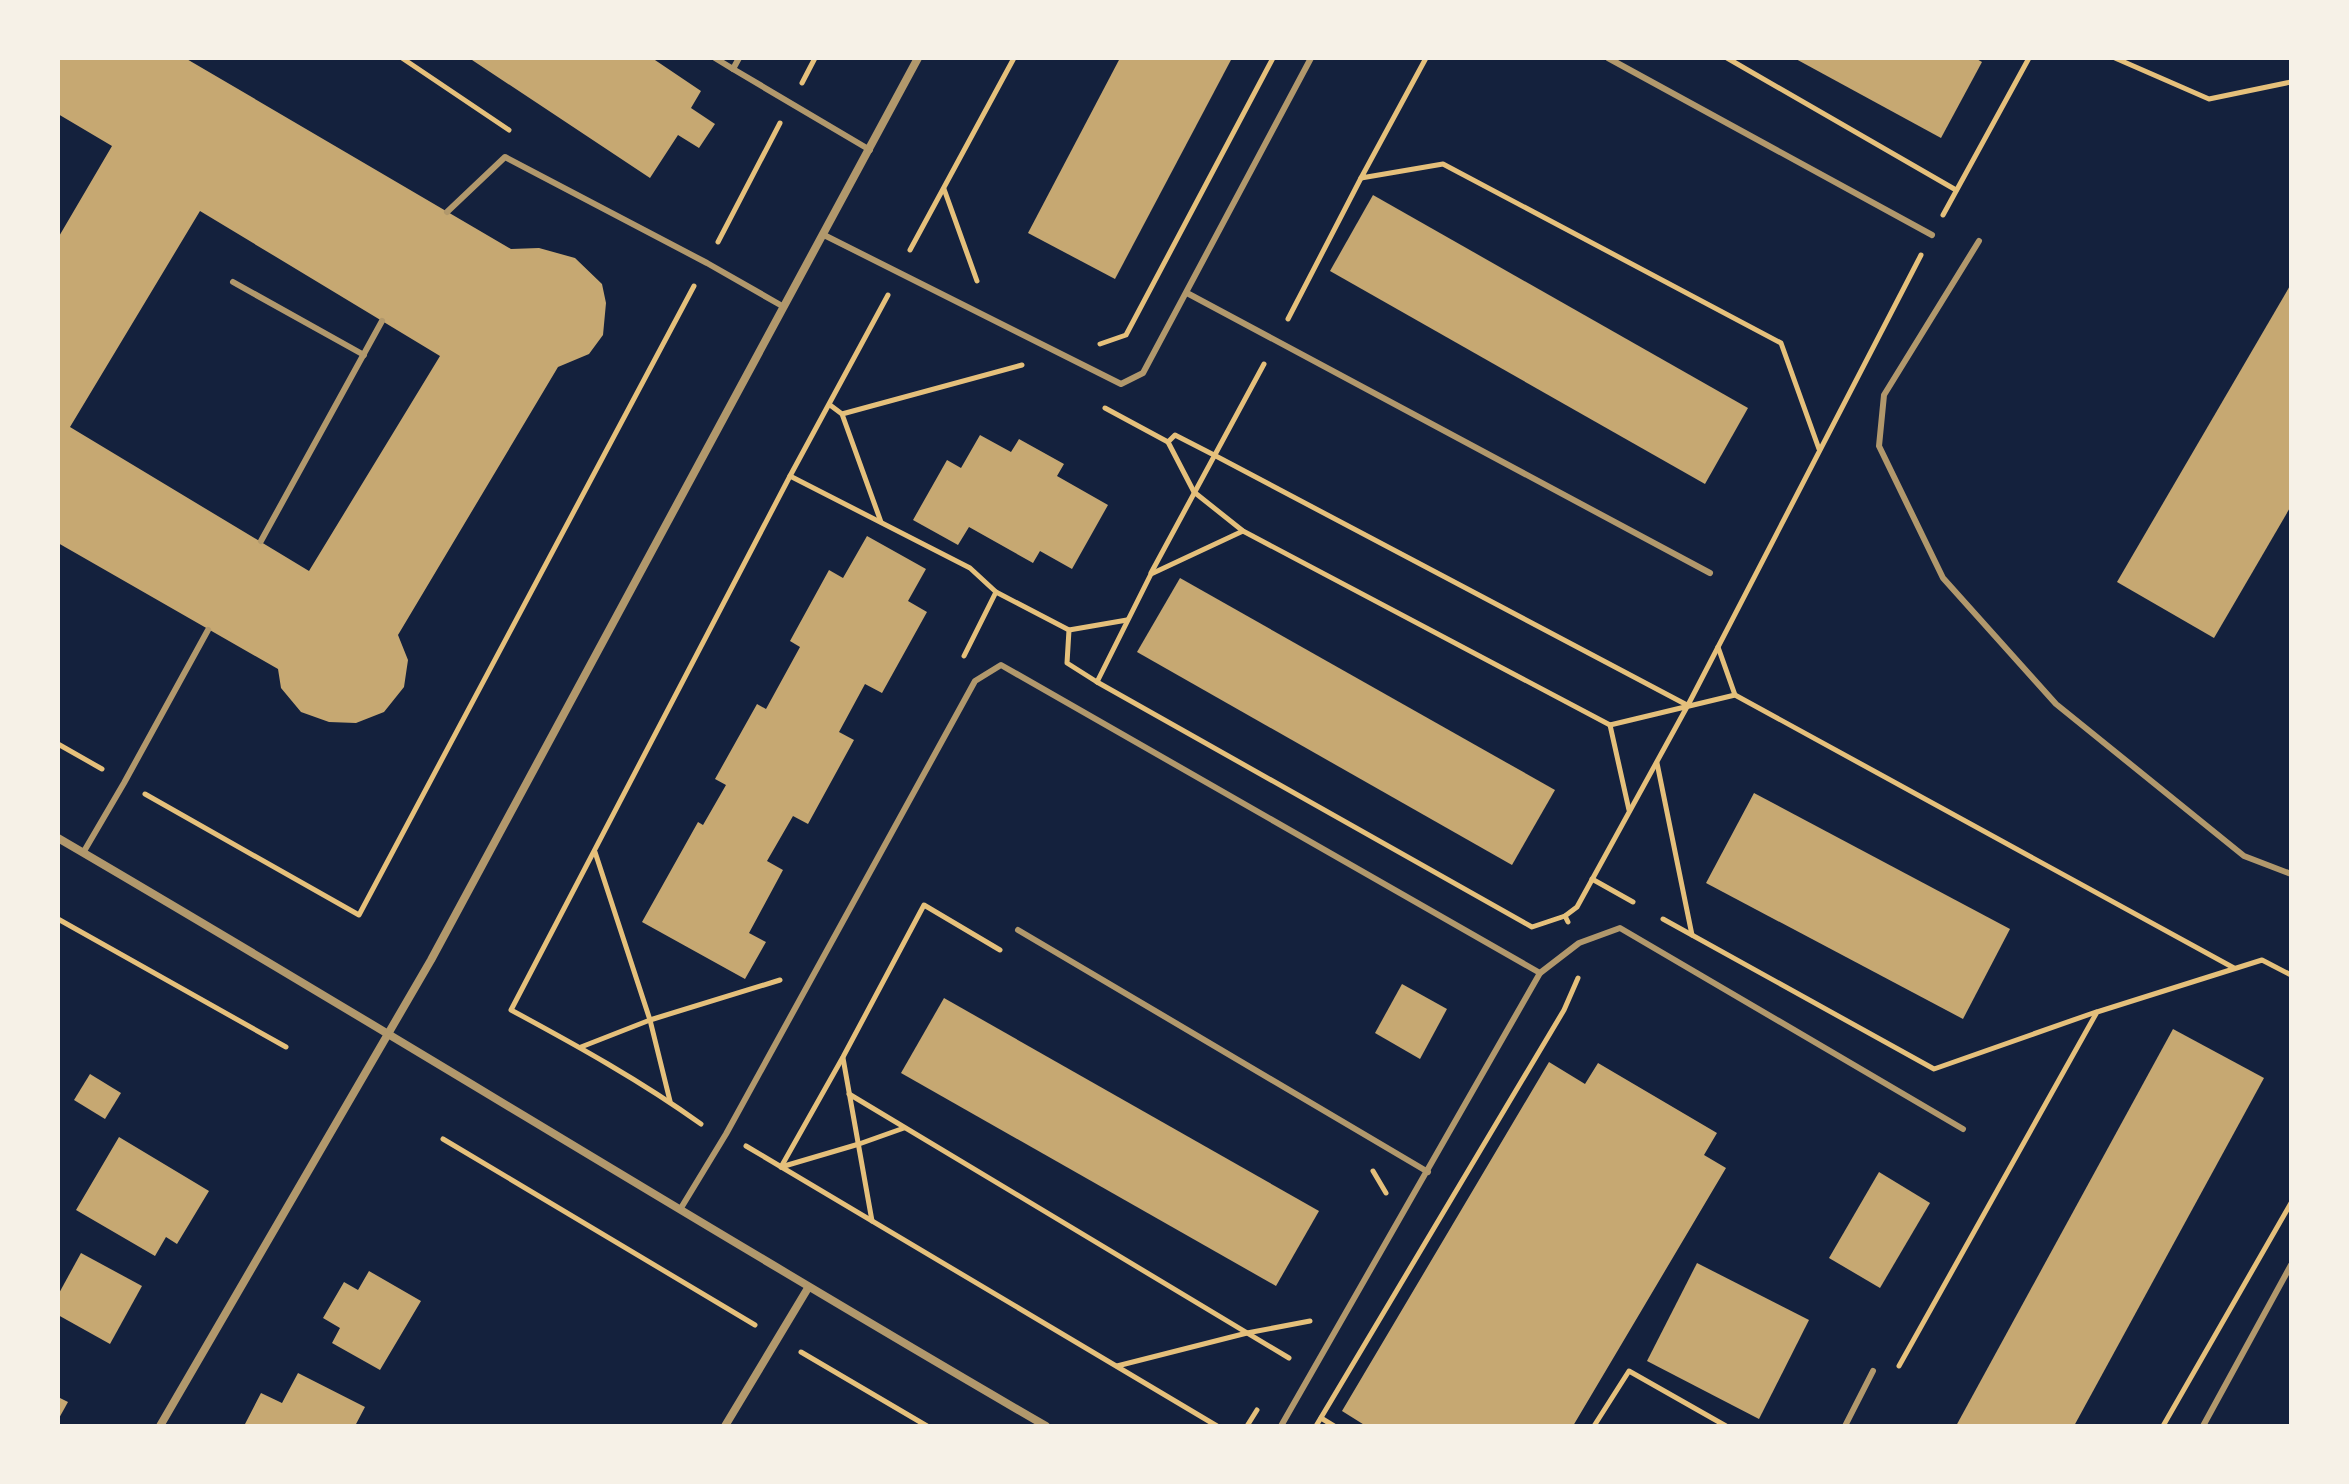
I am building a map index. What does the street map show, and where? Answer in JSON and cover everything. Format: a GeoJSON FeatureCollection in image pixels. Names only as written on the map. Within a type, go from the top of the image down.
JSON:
{"type":"FeatureCollection","features":[{"type":"Feature","properties":{"kind":"street"},"geometry":{"type":"LineString","coordinates":[[160,1426],[431,960],[918,58]]}},
{"type":"Feature","properties":{"kind":"street"},"geometry":{"type":"LineString","coordinates":[[58,838],[681,1208],[808,1288],[1046,1426]]}},
{"type":"Feature","properties":{"kind":"street"},"geometry":{"type":"LineString","coordinates":[[725,1426],[808,1288]]}},
{"type":"Feature","properties":{"kind":"lane"},"geometry":{"type":"LineString","coordinates":[[715,58],[870,150]]}},
{"type":"Feature","properties":{"kind":"lane"},"geometry":{"type":"LineString","coordinates":[[733,69],[739,58]]}},
{"type":"Feature","properties":{"kind":"lane"},"geometry":{"type":"LineString","coordinates":[[824,235],[1121,384],[1143,373],[1311,58]]}},
{"type":"Feature","properties":{"kind":"lane"},"geometry":{"type":"LineString","coordinates":[[1608,58],[1932,235]]}},
{"type":"Feature","properties":{"kind":"lane"},"geometry":{"type":"LineString","coordinates":[[447,212],[505,157],[784,307]]}},
{"type":"Feature","properties":{"kind":"lane"},"geometry":{"type":"LineString","coordinates":[[1979,241],[1884,395],[1879,446],[1943,578],[2056,704],[2244,856],[2291,874]]}},
{"type":"Feature","properties":{"kind":"lane"},"geometry":{"type":"LineString","coordinates":[[233,282],[364,355]]}},
{"type":"Feature","properties":{"kind":"lane"},"geometry":{"type":"LineString","coordinates":[[1187,293],[1710,573]]}},
{"type":"Feature","properties":{"kind":"lane"},"geometry":{"type":"LineString","coordinates":[[261,541],[382,321]]}},
{"type":"Feature","properties":{"kind":"lane"},"geometry":{"type":"LineString","coordinates":[[83,853],[208,630]]}},
{"type":"Feature","properties":{"kind":"lane"},"geometry":{"type":"LineString","coordinates":[[681,1208],[726,1134],[975,681],[1001,665],[1540,973]]}},
{"type":"Feature","properties":{"kind":"lane"},"geometry":{"type":"LineString","coordinates":[[1281,1426],[1540,973],[1579,943],[1620,928],[1963,1129]]}},
{"type":"Feature","properties":{"kind":"lane"},"geometry":{"type":"LineString","coordinates":[[1018,930],[1428,1172]]}},
{"type":"Feature","properties":{"kind":"lane"},"geometry":{"type":"LineString","coordinates":[[2203,1426],[2291,1265]]}},
{"type":"Feature","properties":{"kind":"lane"},"geometry":{"type":"LineString","coordinates":[[1845,1426],[1873,1371]]}},
{"type":"Feature","properties":{"kind":"path"},"geometry":{"type":"LineString","coordinates":[[58,744],[359,915],[815,58]]}},
{"type":"Feature","properties":{"kind":"path"},"geometry":{"type":"LineString","coordinates":[[1014,58],[790,476],[511,1010],[580,1047],[670,1101],[703,1126],[726,1134],[1217,1426]]}},
{"type":"Feature","properties":{"kind":"path"},"geometry":{"type":"LineString","coordinates":[[1091,348],[1126,335],[1273,58]]}},
{"type":"Feature","properties":{"kind":"path"},"geometry":{"type":"LineString","coordinates":[[1151,574],[1426,58]]}},
{"type":"Feature","properties":{"kind":"path"},"geometry":{"type":"LineString","coordinates":[[1727,58],[1956,190]]}},
{"type":"Feature","properties":{"kind":"path"},"geometry":{"type":"LineString","coordinates":[[1097,682],[1532,927],[1565,916],[1577,907],[1688,705],[1932,235],[2029,58]]}},
{"type":"Feature","properties":{"kind":"path"},"geometry":{"type":"LineString","coordinates":[[2115,58],[2209,99],[2291,82]]}},
{"type":"Feature","properties":{"kind":"path"},"geometry":{"type":"LineString","coordinates":[[1361,178],[1443,164],[1781,343],[1819,450]]}},
{"type":"Feature","properties":{"kind":"path"},"geometry":{"type":"LineString","coordinates":[[943,188],[978,285]]}},
{"type":"Feature","properties":{"kind":"path"},"geometry":{"type":"LineString","coordinates":[[1009,357],[1035,372]]}},
{"type":"Feature","properties":{"kind":"path"},"geometry":{"type":"LineString","coordinates":[[842,414],[1022,365]]}},
{"type":"Feature","properties":{"kind":"path"},"geometry":{"type":"LineString","coordinates":[[830,405],[842,414],[881,523]]}},
{"type":"Feature","properties":{"kind":"path"},"geometry":{"type":"LineString","coordinates":[[1102,407],[1168,442],[1194,492],[1243,531],[1610,725],[1735,695],[2234,968]]}},
{"type":"Feature","properties":{"kind":"path"},"geometry":{"type":"LineString","coordinates":[[1168,442],[1175,435],[1688,705]]}},
{"type":"Feature","properties":{"kind":"path"},"geometry":{"type":"LineString","coordinates":[[790,476],[970,568],[996,592]]}},
{"type":"Feature","properties":{"kind":"path"},"geometry":{"type":"LineString","coordinates":[[1069,630],[1128,620]]}},
{"type":"Feature","properties":{"kind":"path"},"geometry":{"type":"LineString","coordinates":[[1718,647],[1735,695]]}},
{"type":"Feature","properties":{"kind":"path"},"geometry":{"type":"LineString","coordinates":[[1610,725],[1629,812]]}},
{"type":"Feature","properties":{"kind":"path"},"geometry":{"type":"LineString","coordinates":[[1657,762],[1692,935]]}},
{"type":"Feature","properties":{"kind":"path"},"geometry":{"type":"LineString","coordinates":[[595,851],[650,1020],[670,1101]]}},
{"type":"Feature","properties":{"kind":"path"},"geometry":{"type":"LineString","coordinates":[[1592,879],[1642,907]]}},
{"type":"Feature","properties":{"kind":"path"},"geometry":{"type":"LineString","coordinates":[[781,1167],[924,905],[1005,954]]}},
{"type":"Feature","properties":{"kind":"path"},"geometry":{"type":"LineString","coordinates":[[1654,914],[1934,1069],[2097,1012],[2262,960],[2291,975]]}},
{"type":"Feature","properties":{"kind":"path"},"geometry":{"type":"LineString","coordinates":[[1316,1426],[1564,1010],[1586,962],[1565,916]]}},
{"type":"Feature","properties":{"kind":"path"},"geometry":{"type":"LineString","coordinates":[[58,919],[286,1047]]}},
{"type":"Feature","properties":{"kind":"path"},"geometry":{"type":"LineString","coordinates":[[580,1047],[650,1020],[784,978]]}},
{"type":"Feature","properties":{"kind":"path"},"geometry":{"type":"LineString","coordinates":[[1897,1371],[2097,1012]]}},
{"type":"Feature","properties":{"kind":"path"},"geometry":{"type":"LineString","coordinates":[[843,1057],[872,1221]]}},
{"type":"Feature","properties":{"kind":"path"},"geometry":{"type":"LineString","coordinates":[[849,1094],[1289,1358],[1296,1346]]}},
{"type":"Feature","properties":{"kind":"path"},"geometry":{"type":"LineString","coordinates":[[781,1167],[905,1127]]}},
{"type":"Feature","properties":{"kind":"path"},"geometry":{"type":"LineString","coordinates":[[443,1139],[927,1426]]}},
{"type":"Feature","properties":{"kind":"path"},"geometry":{"type":"LineString","coordinates":[[1361,1164],[1374,1172],[1387,1195]]}},
{"type":"Feature","properties":{"kind":"path"},"geometry":{"type":"LineString","coordinates":[[2163,1426],[2291,1203]]}},
{"type":"Feature","properties":{"kind":"path"},"geometry":{"type":"LineString","coordinates":[[1116,1366],[1247,1333],[1311,1321],[1303,1333]]}},
{"type":"Feature","properties":{"kind":"path"},"geometry":{"type":"LineString","coordinates":[[1594,1426],[1629,1371],[1726,1426]]}},
{"type":"Feature","properties":{"kind":"path"},"geometry":{"type":"LineString","coordinates":[[1247,1426],[1264,1399]]}},
{"type":"Feature","properties":{"kind":"path"},"geometry":{"type":"LineString","coordinates":[[1321,1418],[1334,1426]]}},
{"type":"Feature","properties":{"kind":"building"},"geometry":{"type":"Polygon","coordinates":[[[58,58],[185,58],[511,249],[539,248],[575,258],[602,284],[606,303],[603,335],[589,354],[558,367],[398,635],[408,660],[404,687],[384,712],[356,723],[329,722],[301,712],[281,688],[278,669],[58,543],[58,238],[112,146],[58,114],[58,58]],[[200,211],[70,427],[309,571],[440,356],[200,211]]]}},
{"type":"Feature","properties":{"kind":"building"},"geometry":{"type":"Polygon","coordinates":[[[469,58],[652,58],[701,91],[691,108],[715,124],[699,148],[678,135],[650,178],[469,58]]]}},
{"type":"Feature","properties":{"kind":"building"},"geometry":{"type":"Polygon","coordinates":[[[1120,58],[1232,58],[1115,279],[1028,233],[1120,58]]]}},
{"type":"Feature","properties":{"kind":"building"},"geometry":{"type":"Polygon","coordinates":[[[1794,58],[1975,58],[1982,62],[1941,138],[1794,58]]]}},
{"type":"Feature","properties":{"kind":"building"},"geometry":{"type":"Polygon","coordinates":[[[1373,195],[1748,408],[1705,484],[1330,271],[1373,195]]]}},
{"type":"Feature","properties":{"kind":"building"},"geometry":{"type":"Polygon","coordinates":[[[2291,284],[2291,506],[2214,638],[2117,582],[2291,284]]]}},
{"type":"Feature","properties":{"kind":"building"},"geometry":{"type":"Polygon","coordinates":[[[980,435],[1011,452],[1019,439],[1064,464],[1057,476],[1108,505],[1072,569],[1040,551],[1033,563],[969,527],[958,545],[913,520],[947,460],[961,468],[980,435]]]}},
{"type":"Feature","properties":{"kind":"building"},"geometry":{"type":"Polygon","coordinates":[[[867,536],[926,569],[908,601],[927,612],[882,693],[865,684],[839,732],[854,740],[808,824],[793,816],[767,861],[783,870],[749,933],[766,942],[745,979],[642,922],[698,822],[703,825],[726,785],[715,779],[757,704],[766,709],[800,647],[790,641],[829,570],[843,578],[867,536]]]}},
{"type":"Feature","properties":{"kind":"building"},"geometry":{"type":"Polygon","coordinates":[[[1180,578],[1555,790],[1512,865],[1137,652],[1180,578]]]}},
{"type":"Feature","properties":{"kind":"building"},"geometry":{"type":"Polygon","coordinates":[[[1754,793],[2010,929],[1963,1019],[1706,883],[1754,793]]]}},
{"type":"Feature","properties":{"kind":"building"},"geometry":{"type":"Polygon","coordinates":[[[1402,984],[1447,1009],[1420,1059],[1375,1033],[1402,984]]]}},
{"type":"Feature","properties":{"kind":"building"},"geometry":{"type":"Polygon","coordinates":[[[944,998],[1319,1211],[1276,1286],[901,1073],[944,998]]]}},
{"type":"Feature","properties":{"kind":"building"},"geometry":{"type":"Polygon","coordinates":[[[2173,1029],[2264,1078],[2074,1426],[1956,1426],[2173,1029]]]}},
{"type":"Feature","properties":{"kind":"building"},"geometry":{"type":"Polygon","coordinates":[[[1549,1062],[1585,1084],[1598,1063],[1717,1133],[1704,1155],[1726,1168],[1573,1426],[1366,1426],[1342,1411],[1549,1062]]]}},
{"type":"Feature","properties":{"kind":"building"},"geometry":{"type":"Polygon","coordinates":[[[90,1074],[121,1093],[105,1119],[74,1100],[90,1074]]]}},
{"type":"Feature","properties":{"kind":"building"},"geometry":{"type":"Polygon","coordinates":[[[119,1137],[209,1191],[177,1244],[166,1237],[155,1256],[76,1210],[119,1137]]]}},
{"type":"Feature","properties":{"kind":"building"},"geometry":{"type":"Polygon","coordinates":[[[1879,1172],[1930,1203],[1880,1288],[1829,1258],[1879,1172]]]}},
{"type":"Feature","properties":{"kind":"building"},"geometry":{"type":"Polygon","coordinates":[[[81,1253],[142,1286],[110,1344],[58,1315],[58,1295],[81,1253]]]}},
{"type":"Feature","properties":{"kind":"building"},"geometry":{"type":"Polygon","coordinates":[[[1697,1263],[1809,1320],[1759,1419],[1647,1361],[1697,1263]]]}},
{"type":"Feature","properties":{"kind":"building"},"geometry":{"type":"Polygon","coordinates":[[[369,1271],[421,1301],[380,1370],[332,1343],[340,1328],[323,1318],[344,1282],[358,1290],[369,1271]]]}},
{"type":"Feature","properties":{"kind":"building"},"geometry":{"type":"Polygon","coordinates":[[[298,1373],[365,1407],[355,1426],[245,1424],[261,1393],[282,1403],[298,1373]]]}},
{"type":"Feature","properties":{"kind":"building"},"geometry":{"type":"Polygon","coordinates":[[[58,1397],[68,1402],[58,1420],[58,1397]]]}}]}
